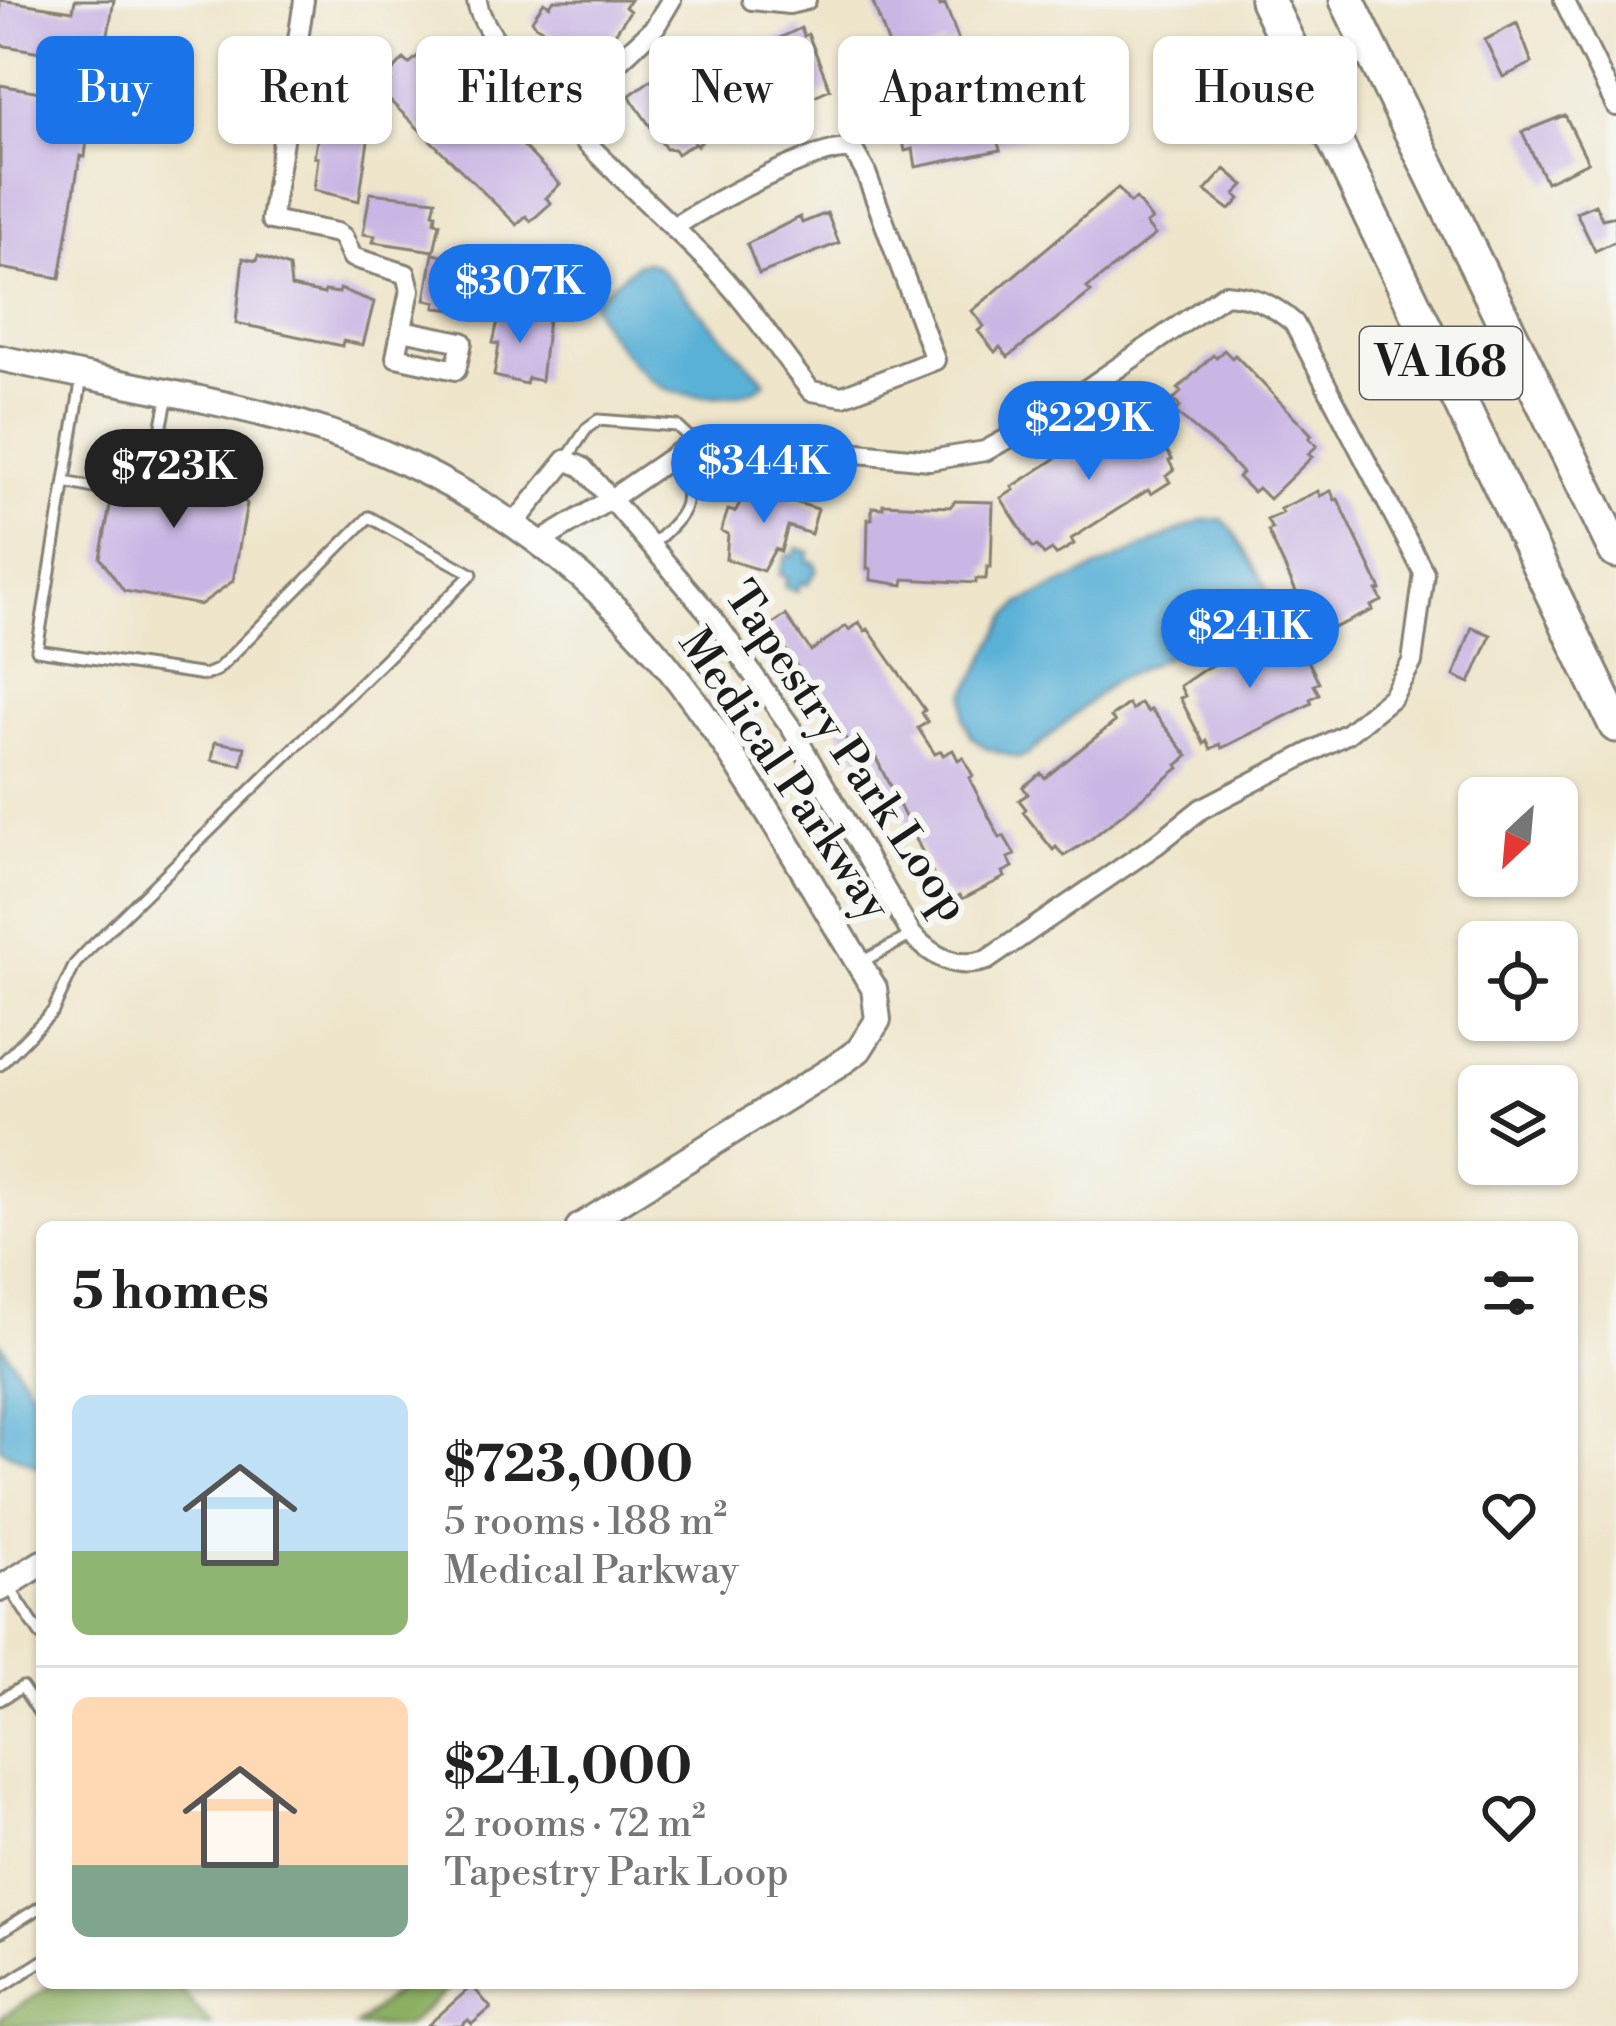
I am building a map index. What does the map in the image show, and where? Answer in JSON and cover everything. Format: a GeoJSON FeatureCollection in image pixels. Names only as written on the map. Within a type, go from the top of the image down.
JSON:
{"type":"FeatureCollection","features":[{"type":"Feature","properties":{"kind":"highway","name":"VA 168"},"geometry":{"type":"LineString","coordinates":[[1267,0],[1616,725]]}},
{"type":"Feature","properties":{"kind":"highway","name":"VA 168"},"geometry":{"type":"LineString","coordinates":[[1347,0],[1616,551]]}},
{"type":"Feature","properties":{"kind":"street"},"geometry":{"type":"LineString","coordinates":[[304,0],[271,220],[337,233],[352,257],[406,274],[410,290],[402,330]]}},
{"type":"Feature","properties":{"kind":"street"},"geometry":{"type":"LineString","coordinates":[[477,0],[484,25],[533,87],[675,226],[758,317],[791,366],[818,394],[843,396],[935,360],[866,173],[853,150],[830,150],[704,207],[675,226]]}},
{"type":"Feature","properties":{"kind":"street"},"geometry":{"type":"LineString","coordinates":[[625,55],[655,27],[671,0]]}},
{"type":"Feature","properties":{"kind":"street"},"geometry":{"type":"LineString","coordinates":[[752,0],[789,4],[806,0]]}},
{"type":"Feature","properties":{"kind":"street"},"geometry":{"type":"LineString","coordinates":[[1564,0],[1616,106]]}},
{"type":"Feature","properties":{"kind":"street","name":"Tapestry Park Loop"},"geometry":{"type":"LineString","coordinates":[[566,460],[582,467],[712,617],[790,726],[913,934],[929,952],[950,962],[971,965],[987,960],[1201,809],[1348,733],[1392,698],[1412,662],[1424,573],[1294,323],[1275,307],[1250,296],[1225,294],[1046,418],[985,451],[930,460],[694,442]]}},
{"type":"Feature","properties":{"kind":"street","name":"Medical Parkway"},"geometry":{"type":"LineString","coordinates":[[0,358],[302,424],[465,492],[541,542],[628,621],[736,761],[874,988],[878,1021],[859,1050],[836,1066],[589,1221]]}},
{"type":"Feature","properties":{"kind":"street"},"geometry":{"type":"LineString","coordinates":[[541,542],[694,442]]}},
{"type":"Feature","properties":{"kind":"street"},"geometry":{"type":"LineString","coordinates":[[514,524],[566,460]]}},
{"type":"Feature","properties":{"kind":"street"},"geometry":{"type":"LineString","coordinates":[[4,1587],[36,1567]]}},
{"type":"Feature","properties":{"kind":"lane"},"geometry":{"type":"LineString","coordinates":[[0,1064],[52,1011],[75,964],[88,950],[472,574],[369,517],[217,670],[205,675],[37,650],[82,376]]}},
{"type":"Feature","properties":{"kind":"lane"},"geometry":{"type":"LineString","coordinates":[[154,460],[168,394]]}},
{"type":"Feature","properties":{"kind":"lane"},"geometry":{"type":"LineString","coordinates":[[566,460],[598,420],[677,426],[694,442]]}},
{"type":"Feature","properties":{"kind":"lane"},"geometry":{"type":"LineString","coordinates":[[651,546],[686,507],[689,492],[674,456]]}},
{"type":"Feature","properties":{"kind":"lane"},"geometry":{"type":"LineString","coordinates":[[65,482],[113,492]]}},
{"type":"Feature","properties":{"kind":"lane"},"geometry":{"type":"LineString","coordinates":[[858,963],[913,934]]}},
{"type":"Feature","properties":{"kind":"lane"},"geometry":{"type":"LineString","coordinates":[[4,1587],[36,1629]]}},
{"type":"Feature","properties":{"kind":"lane"},"geometry":{"type":"LineString","coordinates":[[0,1700],[22,1687],[36,1709]]}},
{"type":"Feature","properties":{"kind":"lane"},"geometry":{"type":"LineString","coordinates":[[0,1932],[36,1910]]}},
{"type":"Feature","properties":{"kind":"lane"},"geometry":{"type":"LineString","coordinates":[[0,1988],[36,1965]]}},
{"type":"Feature","properties":{"kind":"green space"},"geometry":{"type":"Polygon","coordinates":[[[46,1989],[180,1989],[212,2025],[0,2026],[0,2018],[46,1989]]]}},
{"type":"Feature","properties":{"kind":"green space"},"geometry":{"type":"Polygon","coordinates":[[[400,1989],[449,1989],[406,2026],[355,2026],[400,1989]]]}},
{"type":"Feature","properties":{"kind":"water"},"geometry":{"type":"Polygon","coordinates":[[[638,263],[658,267],[766,382],[732,395],[688,394],[655,383],[632,362],[601,322],[593,300],[638,263]]]}},
{"type":"Feature","properties":{"kind":"water"},"geometry":{"type":"Polygon","coordinates":[[[1222,519],[1267,589],[1269,599],[1262,613],[1112,682],[1029,754],[1019,758],[987,749],[972,737],[964,719],[965,695],[1007,618],[1021,603],[1202,520],[1222,519]]]}},
{"type":"Feature","properties":{"kind":"water"},"geometry":{"type":"Polygon","coordinates":[[[797,548],[810,552],[807,560],[817,570],[797,591],[784,586],[787,578],[779,575],[787,553],[794,556],[797,548]]]}},
{"type":"Feature","properties":{"kind":"water"},"geometry":{"type":"Polygon","coordinates":[[[0,1342],[36,1398],[36,1466],[0,1448],[0,1342]]]}},
{"type":"Feature","properties":{"kind":"building"},"geometry":{"type":"Polygon","coordinates":[[[0,0],[73,11],[75,0],[114,0],[108,36],[36,36],[36,51],[0,45],[0,0]]]}},
{"type":"Feature","properties":{"kind":"building"},"geometry":{"type":"Polygon","coordinates":[[[554,0],[630,0],[625,7],[630,11],[613,36],[553,36],[532,20],[544,2],[550,6],[554,0]]]}},
{"type":"Feature","properties":{"kind":"building"},"geometry":{"type":"Polygon","coordinates":[[[872,0],[938,0],[940,6],[945,4],[957,36],[886,36],[872,0]]]}},
{"type":"Feature","properties":{"kind":"building"},"geometry":{"type":"Polygon","coordinates":[[[1517,23],[1532,63],[1503,77],[1485,40],[1517,23]]]}},
{"type":"Feature","properties":{"kind":"building"},"geometry":{"type":"Polygon","coordinates":[[[814,49],[830,89],[814,96],[814,49]]]}},
{"type":"Feature","properties":{"kind":"building"},"geometry":{"type":"Polygon","coordinates":[[[416,58],[416,126],[392,103],[392,72],[404,59],[409,64],[416,58]]]}},
{"type":"Feature","properties":{"kind":"building"},"geometry":{"type":"Polygon","coordinates":[[[649,81],[649,124],[632,100],[630,95],[649,81]]]}},
{"type":"Feature","properties":{"kind":"building"},"geometry":{"type":"Polygon","coordinates":[[[0,85],[36,91],[36,144],[86,144],[85,157],[80,156],[60,278],[0,268],[0,85]]]}},
{"type":"Feature","properties":{"kind":"building"},"geometry":{"type":"Polygon","coordinates":[[[1565,115],[1588,162],[1546,182],[1522,132],[1565,115]]]}},
{"type":"Feature","properties":{"kind":"building"},"geometry":{"type":"Polygon","coordinates":[[[316,144],[368,144],[359,201],[314,190],[318,158],[314,157],[316,144]]]}},
{"type":"Feature","properties":{"kind":"building"},"geometry":{"type":"Polygon","coordinates":[[[434,144],[521,144],[560,184],[546,198],[551,203],[531,221],[526,216],[517,225],[434,144]]]}},
{"type":"Feature","properties":{"kind":"building"},"geometry":{"type":"Polygon","coordinates":[[[663,144],[693,144],[677,154],[663,144]]]}},
{"type":"Feature","properties":{"kind":"building"},"geometry":{"type":"Polygon","coordinates":[[[904,144],[998,144],[1000,150],[916,167],[913,149],[905,151],[904,144]]]}},
{"type":"Feature","properties":{"kind":"building"},"geometry":{"type":"Polygon","coordinates":[[[1225,169],[1244,185],[1230,210],[1205,191],[1225,169]]]}},
{"type":"Feature","properties":{"kind":"building"},"geometry":{"type":"Polygon","coordinates":[[[1118,188],[1130,203],[1136,199],[1152,220],[1146,224],[1155,235],[1008,357],[1000,347],[995,352],[978,331],[984,326],[972,311],[1118,188]]]}},
{"type":"Feature","properties":{"kind":"building"},"geometry":{"type":"Polygon","coordinates":[[[370,193],[436,200],[433,213],[440,223],[434,251],[373,242],[375,236],[363,234],[370,193]]]}},
{"type":"Feature","properties":{"kind":"building"},"geometry":{"type":"Polygon","coordinates":[[[1595,204],[1602,219],[1616,216],[1616,241],[1595,251],[1576,212],[1595,204]]]}},
{"type":"Feature","properties":{"kind":"building"},"geometry":{"type":"Polygon","coordinates":[[[827,213],[839,243],[759,274],[747,244],[800,217],[802,223],[827,213]]]}},
{"type":"Feature","properties":{"kind":"building"},"geometry":{"type":"Polygon","coordinates":[[[433,254],[498,265],[497,314],[435,308],[436,302],[425,300],[433,254]]]}},
{"type":"Feature","properties":{"kind":"building"},"geometry":{"type":"Polygon","coordinates":[[[258,256],[289,267],[291,287],[324,294],[340,289],[374,302],[363,345],[343,341],[342,346],[236,323],[243,258],[256,261],[258,256]]]}},
{"type":"Feature","properties":{"kind":"building"},"geometry":{"type":"Polygon","coordinates":[[[501,307],[548,319],[541,381],[528,378],[526,384],[494,376],[499,344],[493,343],[501,307]]]}},
{"type":"Feature","properties":{"kind":"building"},"geometry":{"type":"Polygon","coordinates":[[[1224,350],[1232,358],[1235,355],[1312,435],[1309,438],[1317,446],[1308,454],[1312,457],[1269,499],[1258,488],[1253,492],[1220,450],[1175,412],[1180,407],[1173,400],[1181,392],[1178,389],[1224,350]]]}},
{"type":"Feature","properties":{"kind":"building"},"geometry":{"type":"Polygon","coordinates":[[[1137,411],[1172,459],[1174,470],[1166,476],[1170,482],[1151,494],[1148,490],[1071,539],[1074,544],[1056,555],[1052,550],[1044,555],[1037,546],[1033,548],[1001,498],[1107,425],[1137,411]]]}},
{"type":"Feature","properties":{"kind":"building"},"geometry":{"type":"Polygon","coordinates":[[[138,457],[146,458],[154,469],[164,461],[224,472],[247,504],[233,581],[200,605],[124,591],[100,558],[111,501],[122,493],[115,483],[117,473],[138,457]]]}},
{"type":"Feature","properties":{"kind":"building"},"geometry":{"type":"Polygon","coordinates":[[[749,486],[793,495],[791,501],[818,509],[811,534],[788,526],[781,551],[775,549],[763,571],[726,559],[728,534],[721,531],[728,510],[735,512],[749,486]]]}},
{"type":"Feature","properties":{"kind":"building"},"geometry":{"type":"Polygon","coordinates":[[[1318,491],[1320,496],[1331,491],[1338,499],[1382,601],[1331,629],[1329,625],[1314,631],[1267,520],[1318,491]]]}},
{"type":"Feature","properties":{"kind":"building"},"geometry":{"type":"Polygon","coordinates":[[[955,501],[993,502],[991,567],[987,567],[986,579],[976,579],[976,583],[904,579],[903,585],[871,580],[871,569],[867,569],[872,507],[950,507],[955,501]]]}},
{"type":"Feature","properties":{"kind":"building"},"geometry":{"type":"Polygon","coordinates":[[[786,615],[811,651],[846,626],[849,630],[859,622],[868,629],[925,710],[922,713],[928,722],[918,728],[935,754],[953,750],[958,760],[963,757],[1000,838],[1004,836],[1015,855],[1008,858],[1013,867],[1003,872],[1005,877],[962,899],[960,895],[950,900],[942,892],[876,758],[868,764],[862,755],[858,757],[770,626],[786,615]]]}},
{"type":"Feature","properties":{"kind":"building"},"geometry":{"type":"Polygon","coordinates":[[[1472,627],[1491,635],[1470,683],[1454,676],[1472,627]]]}},
{"type":"Feature","properties":{"kind":"building"},"geometry":{"type":"Polygon","coordinates":[[[1292,630],[1319,682],[1314,685],[1319,694],[1310,699],[1312,703],[1222,748],[1204,744],[1180,698],[1185,696],[1180,686],[1206,668],[1292,630]]]}},
{"type":"Feature","properties":{"kind":"building"},"geometry":{"type":"Polygon","coordinates":[[[1140,703],[1148,712],[1151,709],[1188,756],[1091,839],[1064,856],[1056,847],[1053,850],[1023,812],[1026,809],[1019,800],[1028,794],[1023,787],[1041,773],[1045,778],[1115,722],[1111,717],[1128,704],[1132,710],[1140,703]]]}},
{"type":"Feature","properties":{"kind":"building"},"geometry":{"type":"Polygon","coordinates":[[[215,742],[245,747],[242,765],[212,760],[215,742]]]}},
{"type":"Feature","properties":{"kind":"building"},"geometry":{"type":"Polygon","coordinates":[[[469,1989],[475,1989],[491,2008],[472,2024],[468,2020],[461,2026],[427,2026],[469,1989]]]}}]}
